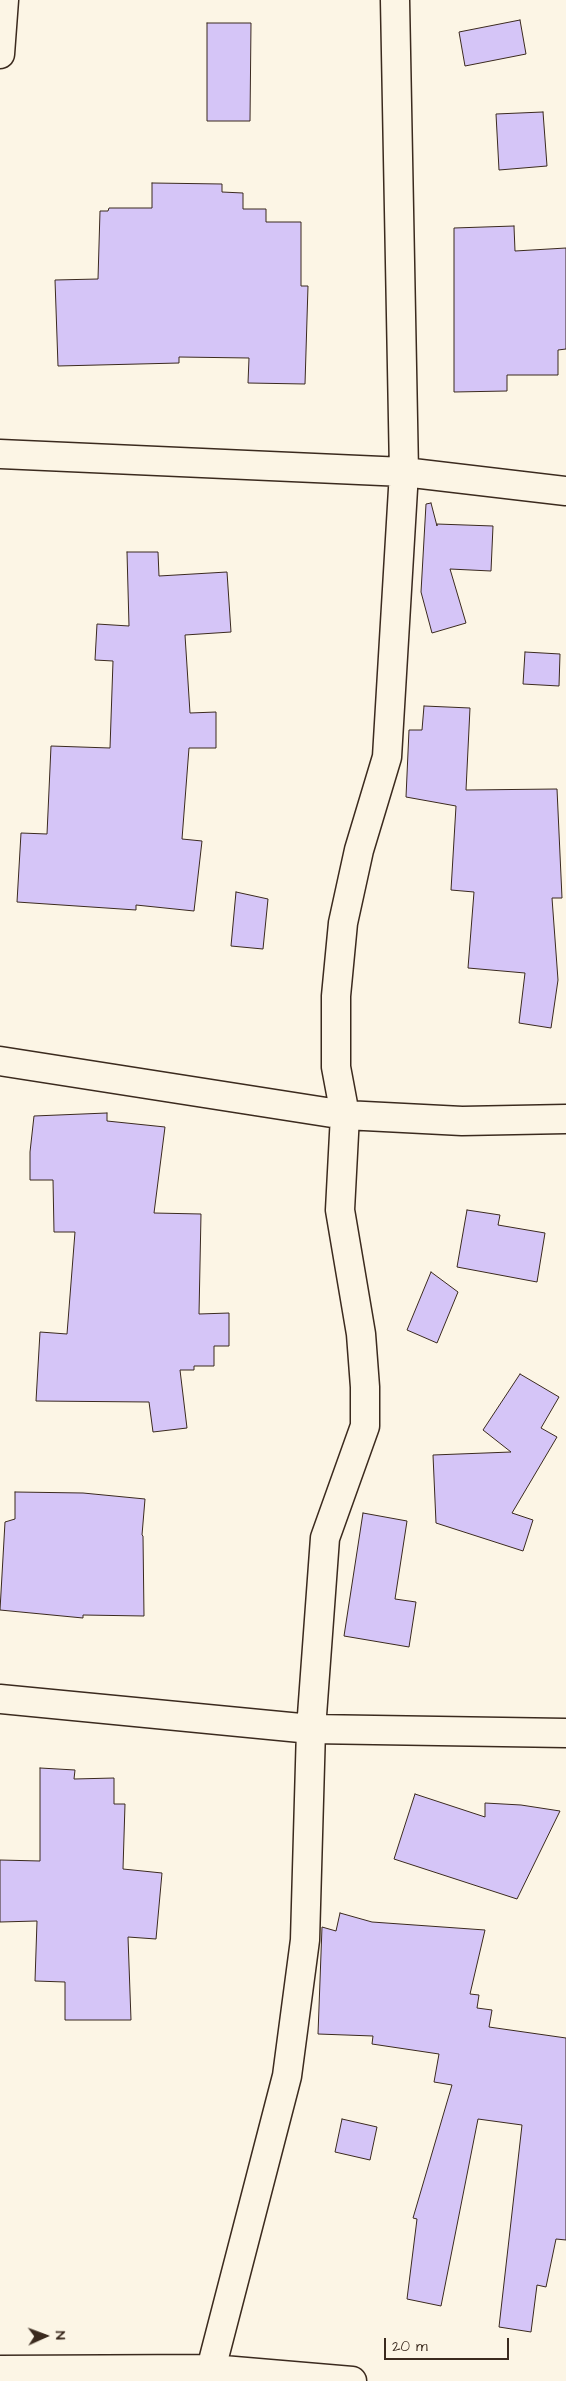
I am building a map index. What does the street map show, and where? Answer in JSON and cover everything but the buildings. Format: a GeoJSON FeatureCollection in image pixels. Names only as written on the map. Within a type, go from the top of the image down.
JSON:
{"type":"FeatureCollection","features":[{"type":"Feature","properties":{"kind":"street"},"geometry":{"type":"LineString","coordinates":[[0,54],[4,0]]}},
{"type":"Feature","properties":{"kind":"street"},"geometry":{"type":"LineString","coordinates":[[210,2375],[287,2076],[305,1940],[311,1729],[325,1538],[365,1426],[361,1334],[340,1210],[345,1115],[336,1067],[336,996],[343,923],[359,850],[387,757],[404,472],[395,0]]}},
{"type":"Feature","properties":{"kind":"street"},"geometry":{"type":"LineString","coordinates":[[0,454],[404,472],[566,491]]}},
{"type":"Feature","properties":{"kind":"street"},"geometry":{"type":"LineString","coordinates":[[0,1061],[345,1115],[462,1121],[566,1119]]}},
{"type":"Feature","properties":{"kind":"street"},"geometry":{"type":"LineString","coordinates":[[0,1698],[311,1729],[566,1733]]}},
{"type":"Feature","properties":{"kind":"street"},"geometry":{"type":"LineString","coordinates":[[0,2370],[210,2375],[352,2381]]}}]}
